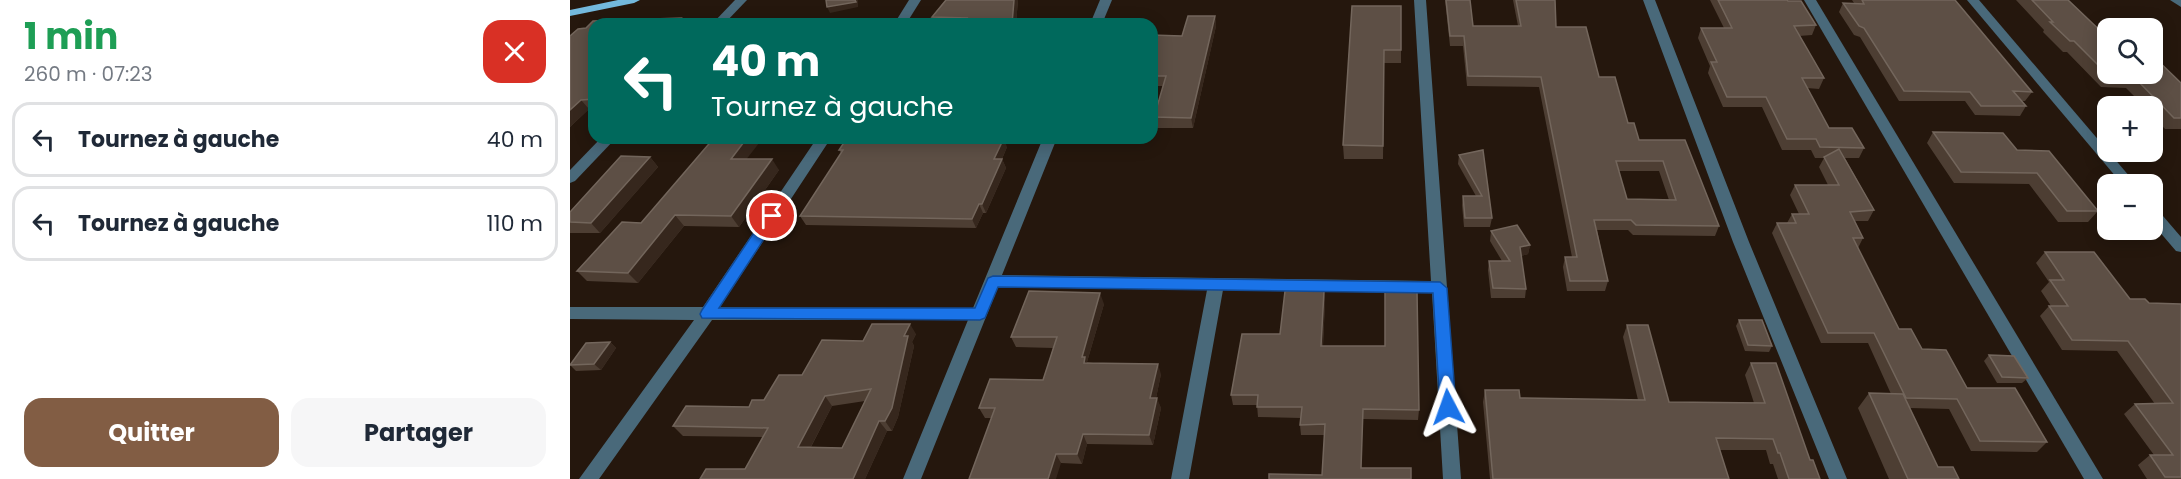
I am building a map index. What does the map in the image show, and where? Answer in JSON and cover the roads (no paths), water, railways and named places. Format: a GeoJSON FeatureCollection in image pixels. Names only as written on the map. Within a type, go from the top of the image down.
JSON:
{"type":"FeatureCollection","features":[{"type":"Feature","properties":{"kind":"main road"},"geometry":{"type":"LineString","coordinates":[[570,13],[634,0]]}},
{"type":"Feature","properties":{"kind":"street"},"geometry":{"type":"LineString","coordinates":[[724,18],[741,0]]}},
{"type":"Feature","properties":{"kind":"street"},"geometry":{"type":"LineString","coordinates":[[904,18],[915,0]]}},
{"type":"Feature","properties":{"kind":"street"},"geometry":{"type":"LineString","coordinates":[[1098,18],[1106,0]]}},
{"type":"Feature","properties":{"kind":"street"},"geometry":{"type":"LineString","coordinates":[[1420,0],[1452,479]]}},
{"type":"Feature","properties":{"kind":"street"},"geometry":{"type":"LineString","coordinates":[[1650,0],[1741,242],[1838,479]]}},
{"type":"Feature","properties":{"kind":"street"},"geometry":{"type":"LineString","coordinates":[[1810,0],[2094,479]]}},
{"type":"Feature","properties":{"kind":"street"},"geometry":{"type":"LineString","coordinates":[[1973,0],[2121,174]]}},
{"type":"Feature","properties":{"kind":"street"},"geometry":{"type":"LineString","coordinates":[[2176,0],[2181,4]]}},
{"type":"Feature","properties":{"kind":"street"},"geometry":{"type":"LineString","coordinates":[[570,178],[603,144]]}},
{"type":"Feature","properties":{"kind":"street"},"geometry":{"type":"LineString","coordinates":[[588,479],[707,314],[820,144]]}},
{"type":"Feature","properties":{"kind":"street"},"geometry":{"type":"LineString","coordinates":[[912,479],[1048,144]]}},
{"type":"Feature","properties":{"kind":"street"},"geometry":{"type":"LineString","coordinates":[[2163,226],[2181,247]]}},
{"type":"Feature","properties":{"kind":"street"},"geometry":{"type":"LineString","coordinates":[[993,281],[1440,288]]}},
{"type":"Feature","properties":{"kind":"street"},"geometry":{"type":"LineString","coordinates":[[1180,479],[1216,285]]}},
{"type":"Feature","properties":{"kind":"street"},"geometry":{"type":"LineString","coordinates":[[570,313],[980,314]]}}]}
